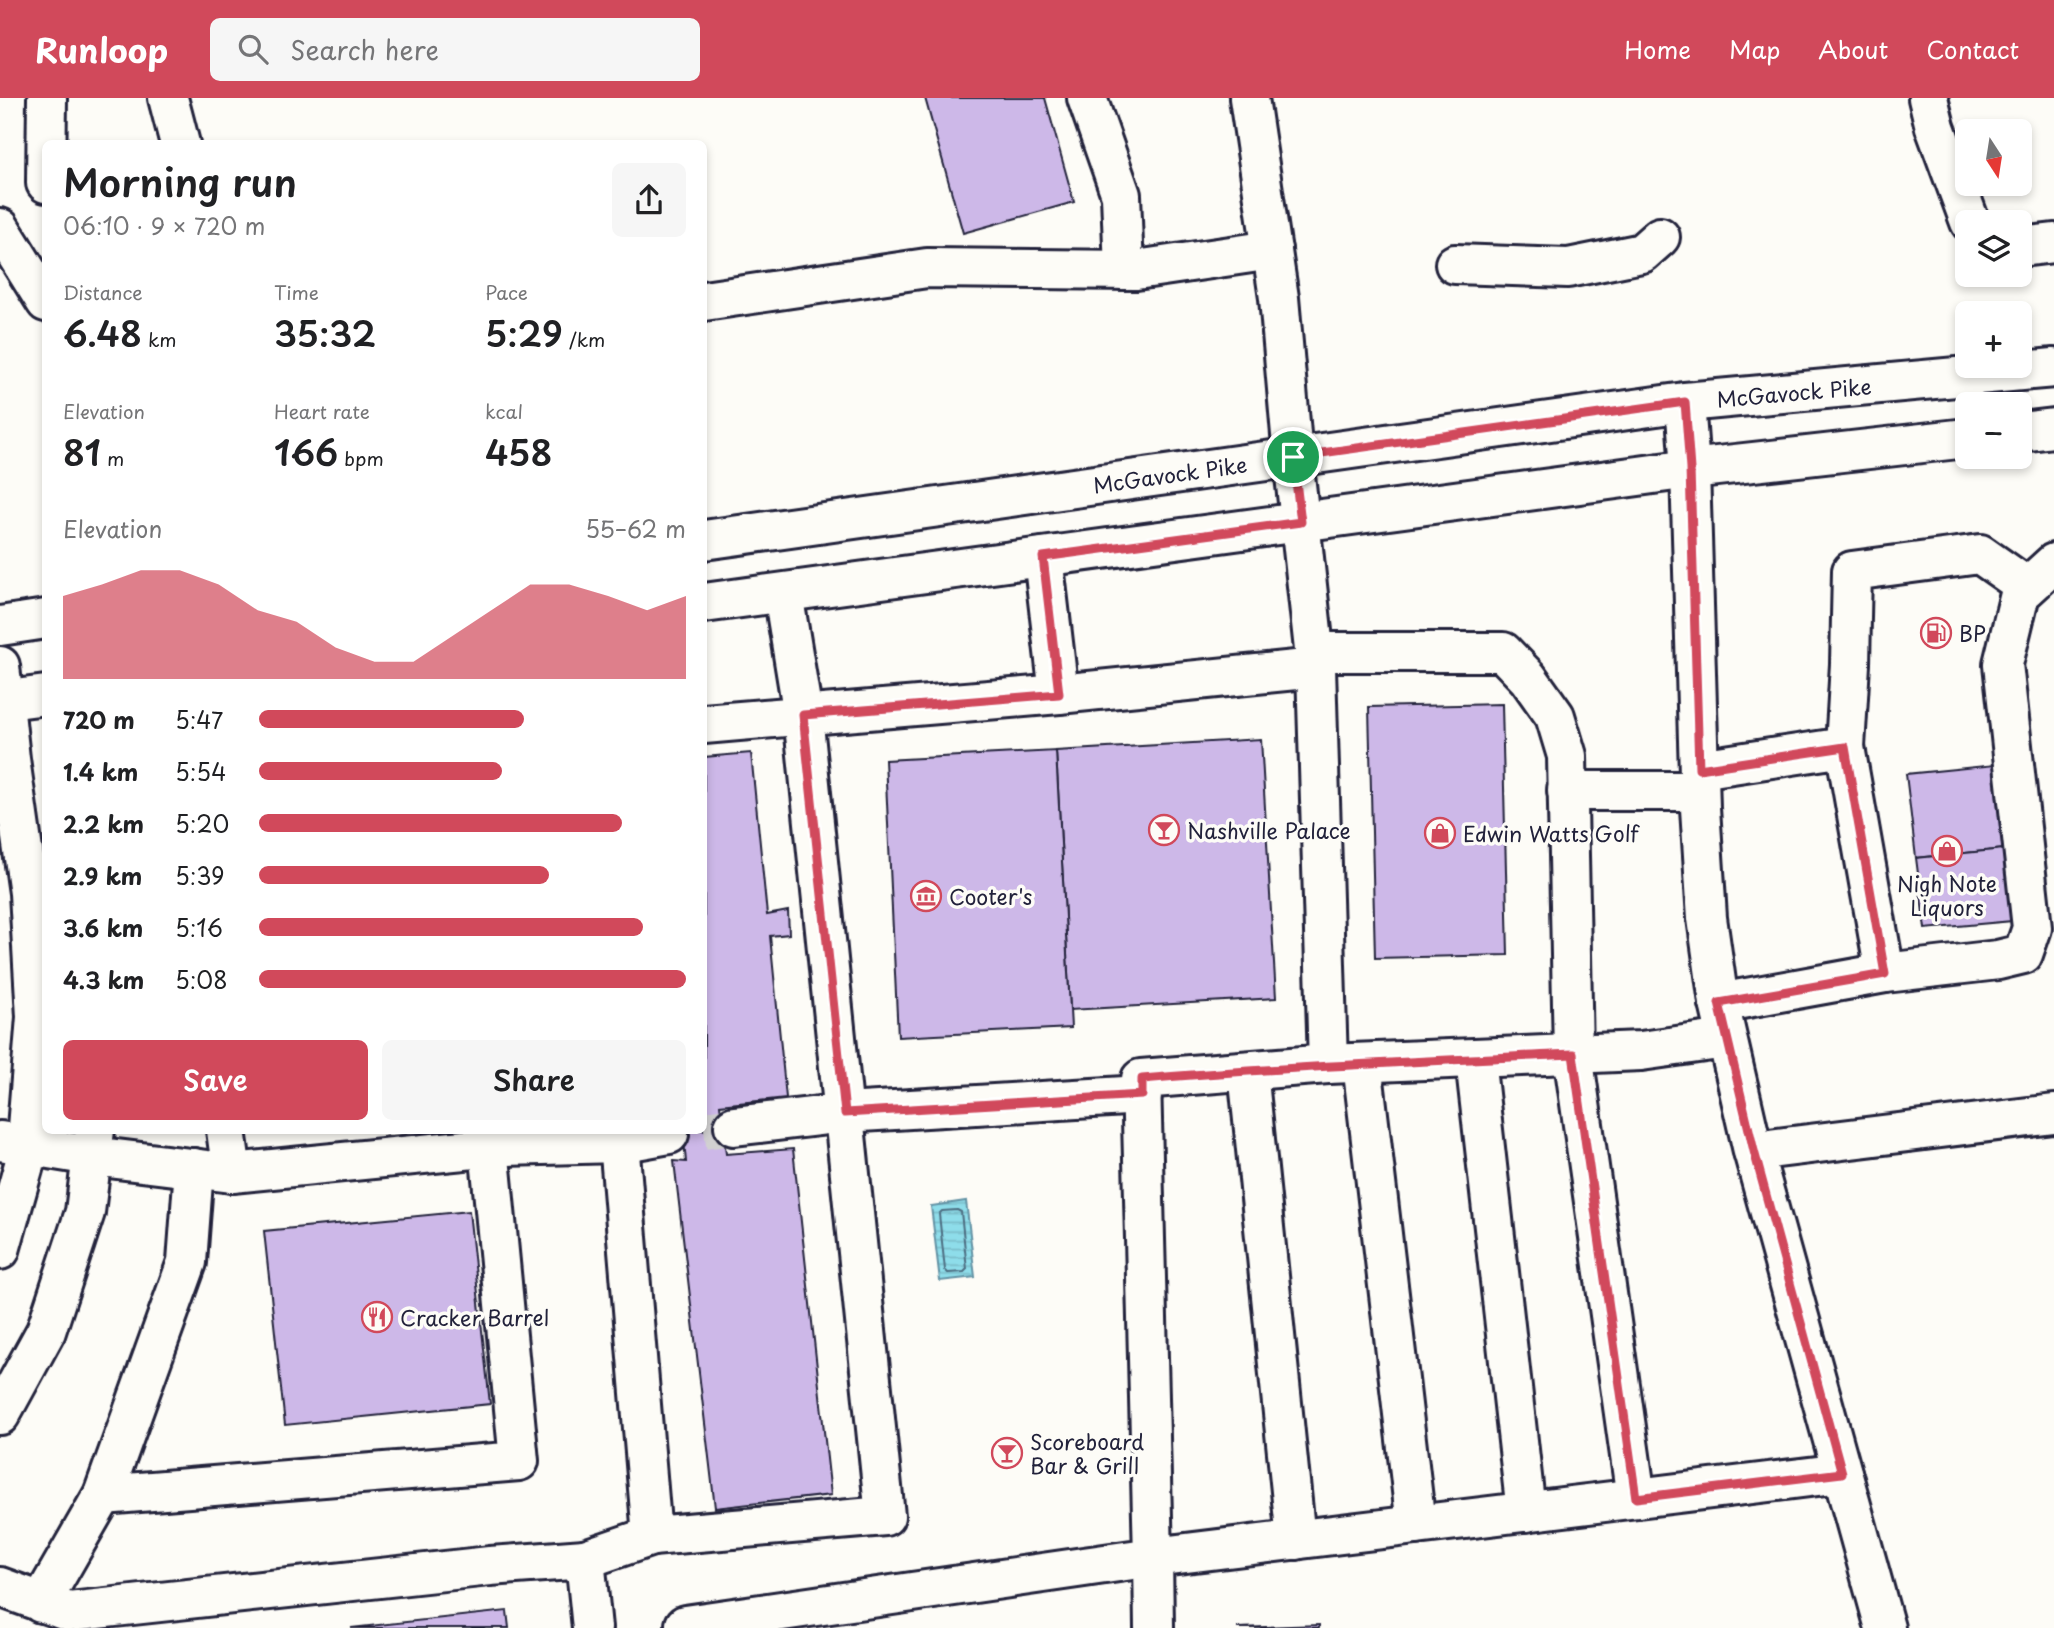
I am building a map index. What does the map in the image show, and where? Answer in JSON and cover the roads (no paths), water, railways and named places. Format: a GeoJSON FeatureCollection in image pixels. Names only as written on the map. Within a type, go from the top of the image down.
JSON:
{"type":"FeatureCollection","features":[{"type":"Feature","properties":{"kind":"street"},"geometry":{"type":"LineString","coordinates":[[47,98],[47,140]]}},
{"type":"Feature","properties":{"kind":"street"},"geometry":{"type":"LineString","coordinates":[[168,98],[179,140]]}},
{"type":"Feature","properties":{"kind":"street"},"geometry":{"type":"LineString","coordinates":[[1087,98],[1121,195],[1124,270]]}},
{"type":"Feature","properties":{"kind":"street"},"geometry":{"type":"LineString","coordinates":[[1249,98],[1279,298],[1315,660],[1345,1064],[1416,1525]]}},
{"type":"Feature","properties":{"kind":"street"},"geometry":{"type":"LineString","coordinates":[[1928,98],[1935,127],[1966,210]]}},
{"type":"Feature","properties":{"kind":"street"},"geometry":{"type":"LineString","coordinates":[[0,228],[42,296]]}},
{"type":"Feature","properties":{"kind":"street"},"geometry":{"type":"LineString","coordinates":[[1455,264],[1569,268],[1643,253],[1660,237]]}},
{"type":"Feature","properties":{"kind":"street"},"geometry":{"type":"LineString","coordinates":[[2032,246],[2054,243]]}},
{"type":"Feature","properties":{"kind":"street"},"geometry":{"type":"LineString","coordinates":[[707,301],[926,268],[1136,270],[1272,250]]}},
{"type":"Feature","properties":{"kind":"street","name":"McGavock Pike"},"geometry":{"type":"LineString","coordinates":[[707,540],[1685,402],[2054,368]]}},
{"type":"Feature","properties":{"kind":"street"},"geometry":{"type":"LineString","coordinates":[[1685,402],[1690,469],[1699,780],[1707,918],[1723,1021],[1754,1151],[1885,1628]]}},
{"type":"Feature","properties":{"kind":"street"},"geometry":{"type":"LineString","coordinates":[[2032,431],[2054,428]]}},
{"type":"Feature","properties":{"kind":"street"},"geometry":{"type":"LineString","coordinates":[[707,603],[1690,469],[1955,439]]}},
{"type":"Feature","properties":{"kind":"street"},"geometry":{"type":"LineString","coordinates":[[1154,1628],[1142,1079],[1345,1064],[1641,1051],[1723,1021],[1885,974],[1998,960],[2024,954],[2032,928],[2003,664],[2020,594],[2040,575],[1980,554],[1852,571],[1845,747],[1885,974]]}},
{"type":"Feature","properties":{"kind":"street"},"geometry":{"type":"LineString","coordinates":[[1043,557],[1059,694]]}},
{"type":"Feature","properties":{"kind":"street"},"geometry":{"type":"LineString","coordinates":[[0,1587],[69,1612],[490,1566],[585,1559],[652,1536],[885,1516],[803,715],[783,593]]}},
{"type":"Feature","properties":{"kind":"street"},"geometry":{"type":"LineString","coordinates":[[0,626],[42,620]]}},
{"type":"Feature","properties":{"kind":"street"},"geometry":{"type":"LineString","coordinates":[[707,724],[1059,694],[1315,660],[1503,653],[1528,678],[1555,716],[1567,756],[1573,1054],[1636,1498]]}},
{"type":"Feature","properties":{"kind":"street"},"geometry":{"type":"LineString","coordinates":[[0,1250],[24,1165],[13,1142],[36,1017],[29,893],[1,689],[42,694]]}},
{"type":"Feature","properties":{"kind":"street"},"geometry":{"type":"LineString","coordinates":[[1567,791],[1699,780],[1845,747]]}},
{"type":"Feature","properties":{"kind":"street"},"geometry":{"type":"LineString","coordinates":[[1475,1059],[1526,1512]]}},
{"type":"Feature","properties":{"kind":"street"},"geometry":{"type":"LineString","coordinates":[[1248,1070],[1296,1540]]}},
{"type":"Feature","properties":{"kind":"street"},"geometry":{"type":"LineString","coordinates":[[734,1126],[845,1113],[1142,1095]]}},
{"type":"Feature","properties":{"kind":"street"},"geometry":{"type":"LineString","coordinates":[[1754,1151],[2054,1114]]}},
{"type":"Feature","properties":{"kind":"street"},"geometry":{"type":"LineString","coordinates":[[227,1134],[232,1173]]}},
{"type":"Feature","properties":{"kind":"street"},"geometry":{"type":"LineString","coordinates":[[13,1142],[93,1143],[194,1168],[232,1173],[499,1141],[669,1135]]}},
{"type":"Feature","properties":{"kind":"street"},"geometry":{"type":"LineString","coordinates":[[619,1137],[652,1536]]}},
{"type":"Feature","properties":{"kind":"street"},"geometry":{"type":"LineString","coordinates":[[103,1495],[519,1461],[499,1141]]}},
{"type":"Feature","properties":{"kind":"street"},"geometry":{"type":"LineString","coordinates":[[0,1415],[46,1331],[85,1212],[93,1143]]}},
{"type":"Feature","properties":{"kind":"street"},"geometry":{"type":"LineString","coordinates":[[41,1602],[103,1495],[187,1262],[194,1168]]}},
{"type":"Feature","properties":{"kind":"street"},"geometry":{"type":"LineString","coordinates":[[685,1628],[685,1625],[710,1621],[1153,1557],[1842,1473]]}},
{"type":"Feature","properties":{"kind":"street"},"geometry":{"type":"LineString","coordinates":[[585,1559],[592,1628]]}},
{"type":"Feature","properties":{"kind":"water"},"geometry":{"type":"Polygon","coordinates":[[[966,1201],[975,1277],[940,1281],[931,1206],[966,1201]]]}},
{"type":"Feature","properties":{"kind":"tunnel"},"geometry":{"type":"LineString","coordinates":[[707,1130],[734,1126]]}},
{"type":"Feature","properties":{"kind":"place","name":"BP"},"geometry":{"type":"Point","coordinates":[1936,633]}},
{"type":"Feature","properties":{"kind":"place","name":"Nashville Palace"},"geometry":{"type":"Point","coordinates":[1164,830]}},
{"type":"Feature","properties":{"kind":"place","name":"Edwin Watts Golf"},"geometry":{"type":"Point","coordinates":[1440,833]}},
{"type":"Feature","properties":{"kind":"place","name":"Nigh Note Liquors"},"geometry":{"type":"Point","coordinates":[1947,851]}},
{"type":"Feature","properties":{"kind":"place","name":"Cooter's"},"geometry":{"type":"Point","coordinates":[926,896]}},
{"type":"Feature","properties":{"kind":"place","name":"Cracker Barrel"},"geometry":{"type":"Point","coordinates":[377,1317]}},
{"type":"Feature","properties":{"kind":"place","name":"Scoreboard Bar & Grill"},"geometry":{"type":"Point","coordinates":[1007,1453]}}]}
